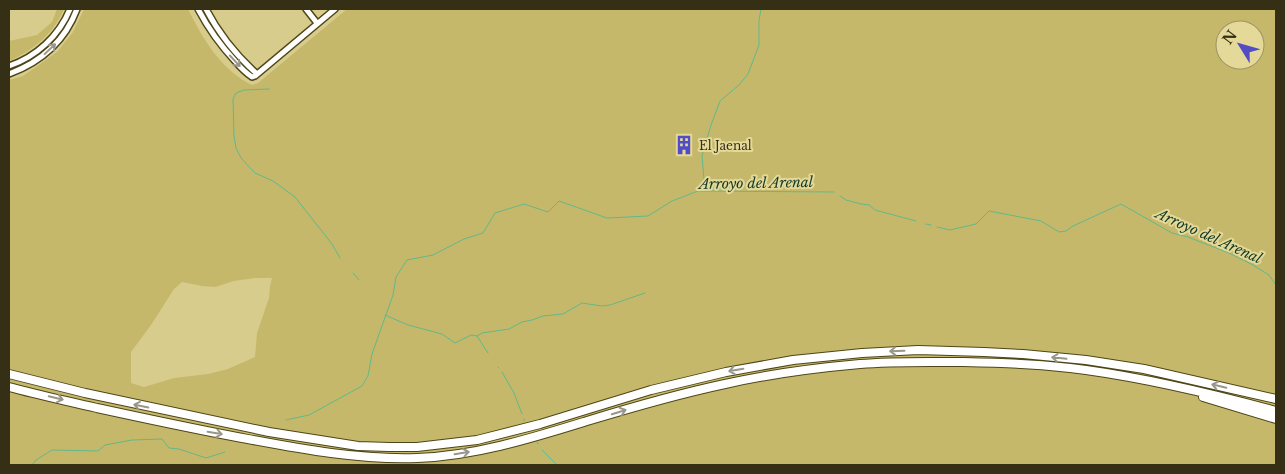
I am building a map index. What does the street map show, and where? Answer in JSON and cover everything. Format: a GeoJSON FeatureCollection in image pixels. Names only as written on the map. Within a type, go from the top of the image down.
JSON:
{"type":"FeatureCollection","features":[{"type":"Feature","properties":{"kind":"highway"},"geometry":{"type":"LineString","coordinates":[[10,374],[85,393],[269,432],[358,446],[389,447],[417,447],[477,440],[540,424],[651,390],[726,372],[793,360],[862,353],[918,350],[984,352],[1086,360],[1144,369],[1276,399]]}},
{"type":"Feature","properties":{"kind":"highway"},"geometry":{"type":"LineString","coordinates":[[9,387],[179,426],[268,443],[356,456],[388,458],[446,456],[479,450],[544,434],[652,402],[727,384],[796,371],[862,364],[920,362],[1033,364],[1156,382],[1209,393],[1276,411]]}},
{"type":"Feature","properties":{"kind":"highway"},"geometry":{"type":"LineString","coordinates":[[1116,375],[1129,380],[1209,399],[1276,419]]}},
{"type":"Feature","properties":{"kind":"street"},"geometry":{"type":"LineString","coordinates":[[9,66],[21,62],[37,51],[53,36],[70,9]]}},
{"type":"Feature","properties":{"kind":"street"},"geometry":{"type":"LineString","coordinates":[[9,74],[33,63],[58,41],[73,21],[78,9]]}},
{"type":"Feature","properties":{"kind":"street"},"geometry":{"type":"LineString","coordinates":[[198,9],[208,28],[225,50],[250,76]]}},
{"type":"Feature","properties":{"kind":"street"},"geometry":{"type":"LineString","coordinates":[[206,9],[230,46],[257,74]]}},
{"type":"Feature","properties":{"kind":"street"},"geometry":{"type":"LineString","coordinates":[[306,9],[317,24]]}},
{"type":"Feature","properties":{"kind":"street"},"geometry":{"type":"LineString","coordinates":[[250,76],[252,77],[257,74],[335,9]]}},
{"type":"Feature","properties":{"kind":"street"},"geometry":{"type":"LineString","coordinates":[[250,76],[253,70]]}},
{"type":"Feature","properties":{"kind":"shaded area"},"geometry":{"type":"Polygon","coordinates":[[[57,9],[64,9],[48,34],[27,52],[9,61],[9,41],[37,35],[52,22],[57,9]]]}},
{"type":"Feature","properties":{"kind":"shaded area"},"geometry":{"type":"Polygon","coordinates":[[[84,9],[188,9],[214,53],[231,71],[252,85],[258,83],[347,9],[1276,9],[1276,465],[9,465],[9,80],[23,76],[57,52],[73,32],[84,9]],[[272,278],[234,281],[215,287],[182,282],[174,289],[131,352],[131,383],[144,387],[174,378],[208,374],[228,369],[255,357],[257,333],[269,298],[272,278]]]}},
{"type":"Feature","properties":{"kind":"waterway"},"geometry":{"type":"LineString","coordinates":[[705,191],[702,156],[711,125],[720,101],[739,85],[748,74],[759,45],[761,9]]}},
{"type":"Feature","properties":{"kind":"waterway"},"geometry":{"type":"LineString","coordinates":[[269,89],[244,90],[236,93],[233,99],[236,148],[241,158],[255,173],[273,181],[295,197],[332,244],[340,258]]}},
{"type":"Feature","properties":{"kind":"waterway","name":"Arroyo del Arenal"},"geometry":{"type":"LineString","coordinates":[[286,420],[309,415],[362,386],[368,376],[372,354],[393,295],[396,277],[407,260],[433,255],[464,239],[483,233],[495,213],[524,204],[548,212],[559,201],[607,218],[648,216],[672,201],[698,191],[834,192]]}},
{"type":"Feature","properties":{"kind":"waterway","name":"Arroyo del Arenal"},"geometry":{"type":"LineString","coordinates":[[840,196],[846,200],[869,205],[875,210],[916,221]]}},
{"type":"Feature","properties":{"kind":"waterway","name":"Arroyo del Arenal"},"geometry":{"type":"LineString","coordinates":[[937,227],[950,230],[976,224],[989,211],[1041,221],[1059,232],[1066,231],[1121,204],[1172,233],[1188,237],[1229,253],[1253,265],[1269,275],[1276,285]]}},
{"type":"Feature","properties":{"kind":"waterway","name":"Arroyo del Arenal"},"geometry":{"type":"LineString","coordinates":[[926,224],[931,225]]}},
{"type":"Feature","properties":{"kind":"waterway"},"geometry":{"type":"LineString","coordinates":[[353,273],[359,280]]}},
{"type":"Feature","properties":{"kind":"waterway"},"geometry":{"type":"LineString","coordinates":[[477,336],[482,333],[509,329],[522,322],[543,316],[563,314],[582,303],[602,306],[610,305],[645,293]]}},
{"type":"Feature","properties":{"kind":"waterway"},"geometry":{"type":"LineString","coordinates":[[385,315],[408,325],[442,334],[455,343],[471,335],[477,336],[488,353]]}},
{"type":"Feature","properties":{"kind":"waterway"},"geometry":{"type":"LineString","coordinates":[[502,372],[514,393],[522,414]]}},
{"type":"Feature","properties":{"kind":"waterway","name":"Arroyo del Arenal"},"geometry":{"type":"LineString","coordinates":[[32,465],[36,460],[52,450],[98,451],[105,445],[132,440],[162,439],[169,448],[179,449],[206,458],[225,452]]}},
{"type":"Feature","properties":{"kind":"waterway"},"geometry":{"type":"LineString","coordinates":[[542,450],[557,465]]}},
{"type":"Feature","properties":{"kind":"place","name":"El Jaenal"},"geometry":{"type":"Point","coordinates":[684,145]}}]}
